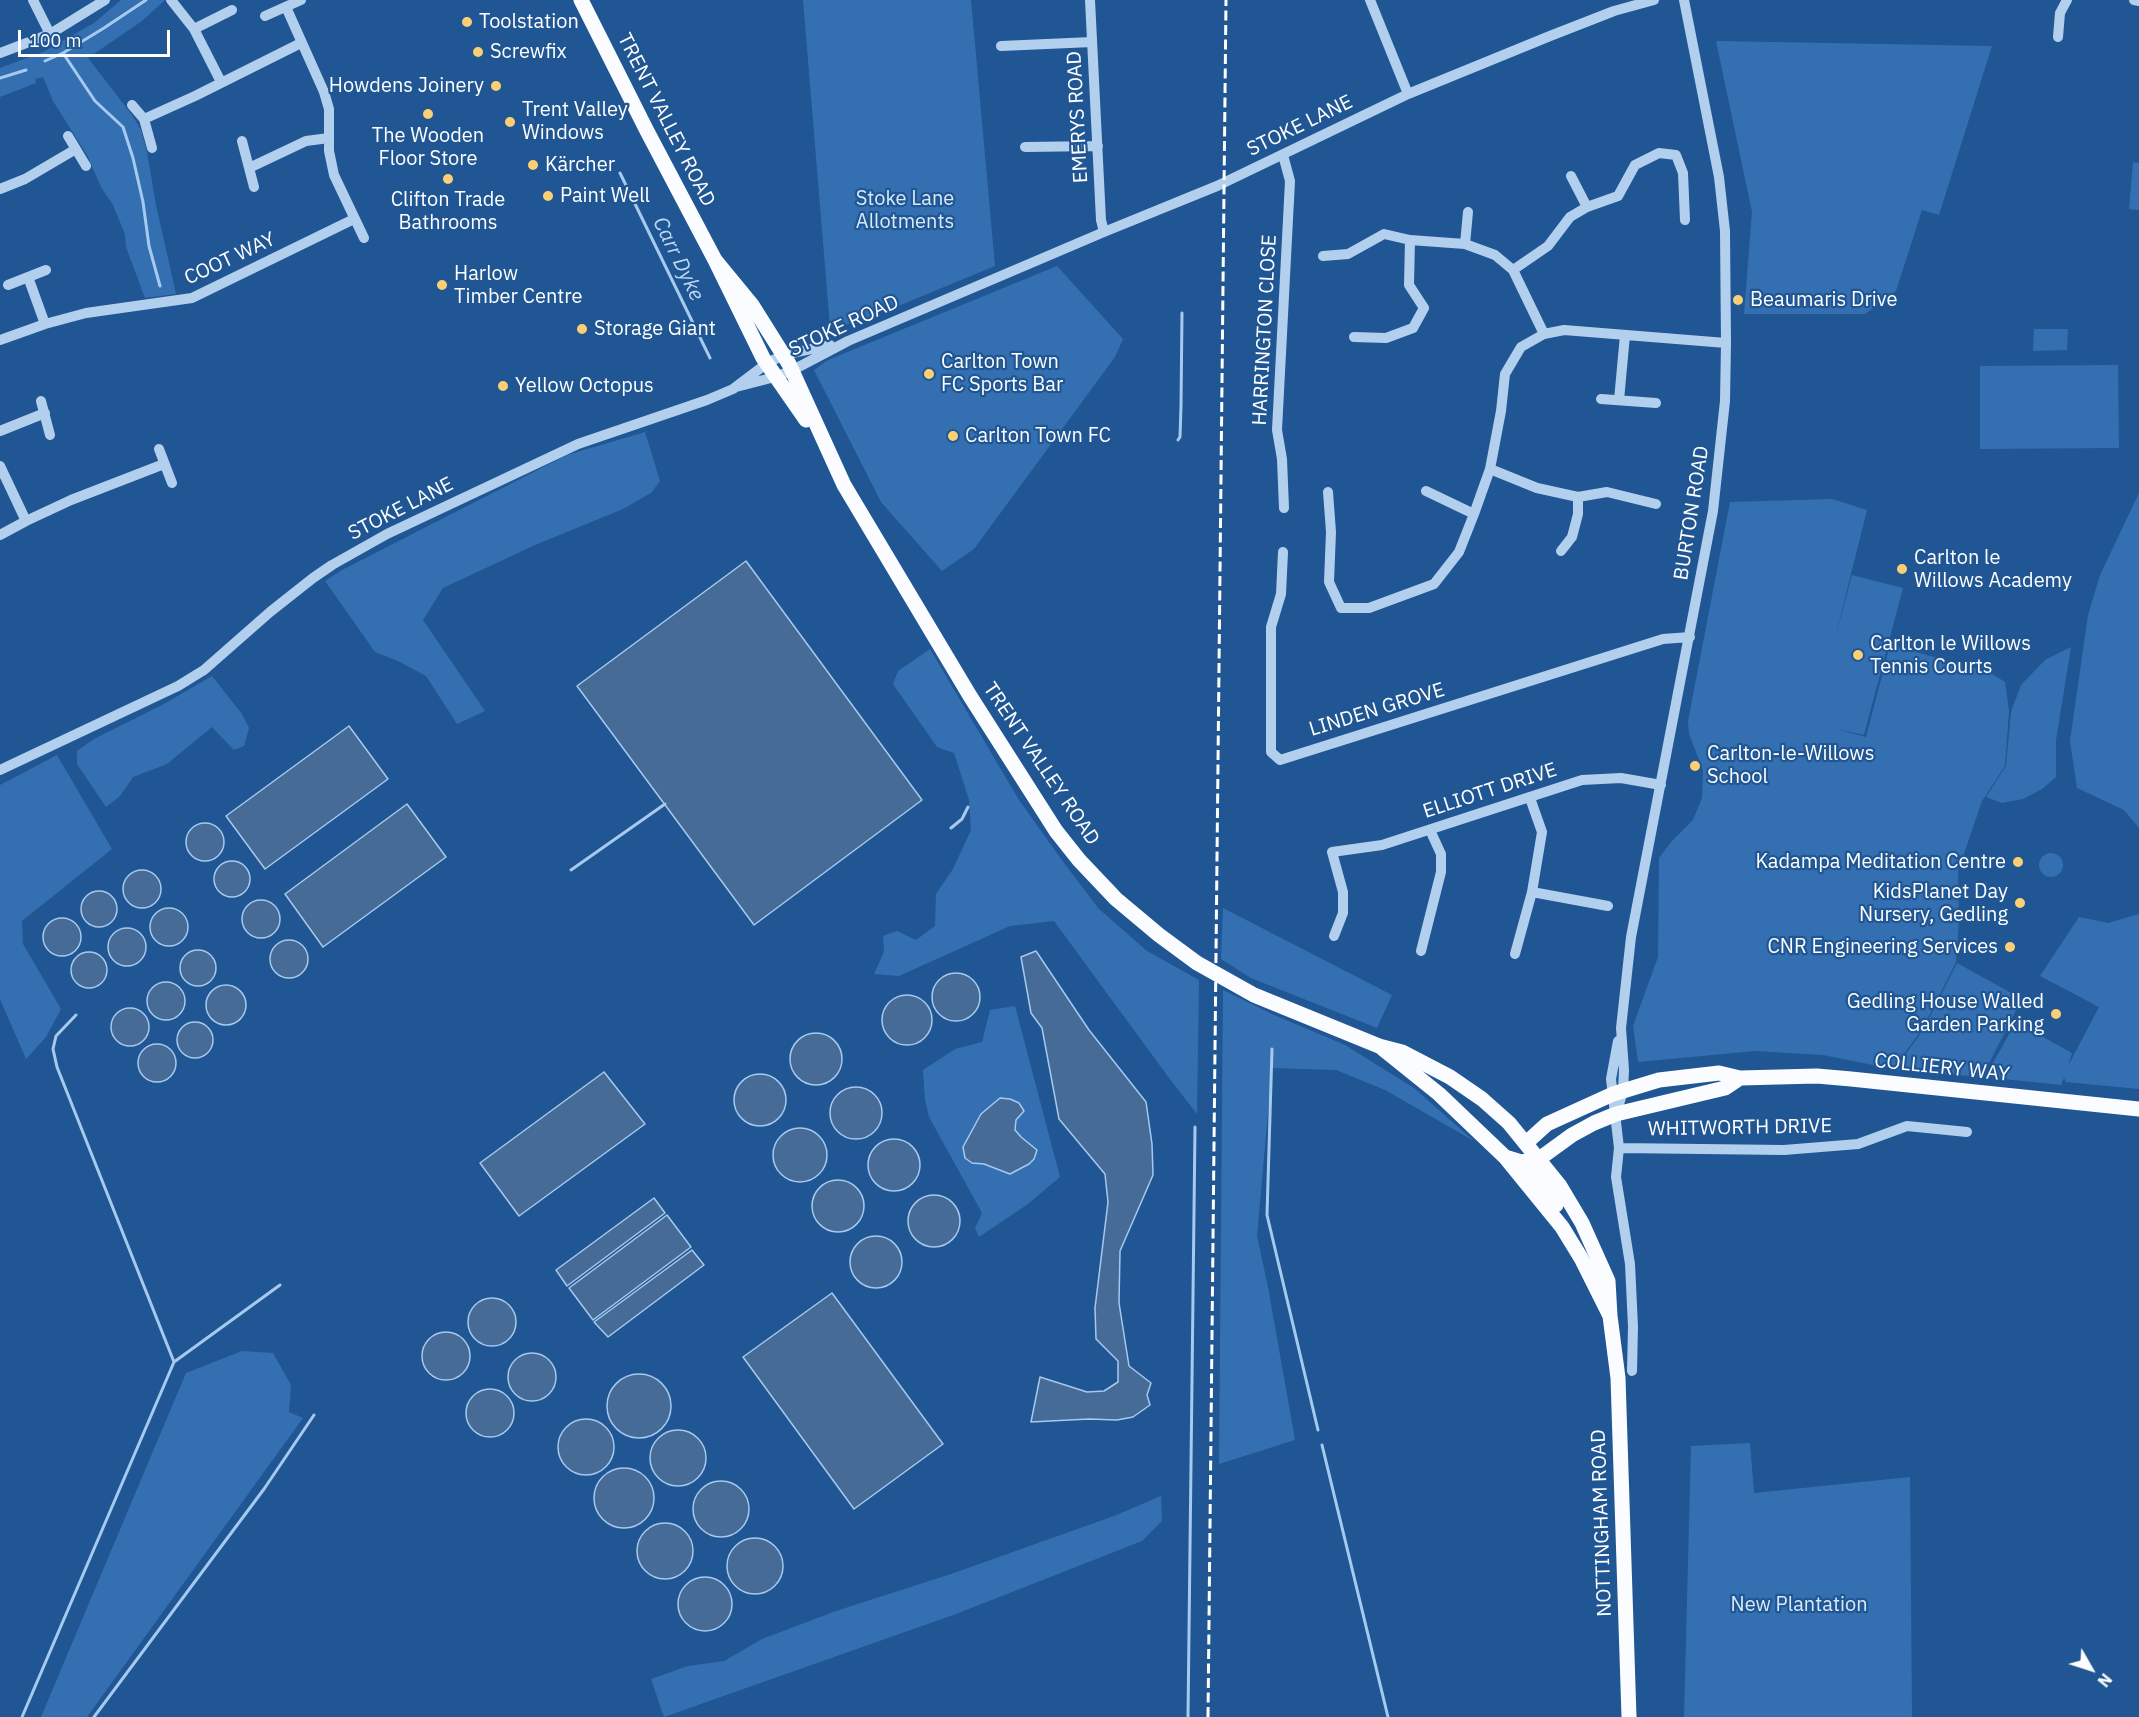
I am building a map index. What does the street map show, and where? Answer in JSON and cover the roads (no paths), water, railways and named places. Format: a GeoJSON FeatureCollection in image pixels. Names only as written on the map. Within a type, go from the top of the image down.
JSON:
{"type":"FeatureCollection","features":[{"type":"Feature","properties":{"kind":"main road","name":"TRENT VALLEY ROAD"},"geometry":{"type":"LineString","coordinates":[[581,0],[716,260],[766,364],[824,445]]}},
{"type":"Feature","properties":{"kind":"main road","name":"TRENT VALLEY ROAD"},"geometry":{"type":"LineString","coordinates":[[716,260],[752,305],[783,355],[844,485],[979,711],[1056,831],[1079,860],[1116,899],[1197,963],[1254,994],[1379,1046],[1402,1052],[1450,1077],[1509,1123],[1560,1186],[1582,1224],[1608,1281],[1611,1322]]}},
{"type":"Feature","properties":{"kind":"main road","name":"TRENT VALLEY ROAD"},"geometry":{"type":"LineString","coordinates":[[1379,1046],[1439,1094],[1505,1157],[1562,1227],[1581,1258],[1611,1322]]}},
{"type":"Feature","properties":{"kind":"main road","name":"COLLIERY WAY"},"geometry":{"type":"LineString","coordinates":[[1526,1143],[1547,1124],[1618,1092],[1659,1080],[1719,1073],[1740,1078],[1817,1076],[2139,1109]]}},
{"type":"Feature","properties":{"kind":"main road","name":"COLLIERY WAY"},"geometry":{"type":"LineString","coordinates":[[1539,1160],[1572,1135],[1616,1114],[1725,1088],[1740,1078]]}},
{"type":"Feature","properties":{"kind":"main road"},"geometry":{"type":"LineString","coordinates":[[1521,1162],[1526,1143]]}},
{"type":"Feature","properties":{"kind":"main road"},"geometry":{"type":"LineString","coordinates":[[1505,1157],[1521,1162],[1539,1160]]}},
{"type":"Feature","properties":{"kind":"main road"},"geometry":{"type":"LineString","coordinates":[[1521,1162],[1550,1196],[1570,1228],[1570,1240]]}},
{"type":"Feature","properties":{"kind":"main road","name":"NOTTINGHAM ROAD"},"geometry":{"type":"LineString","coordinates":[[1611,1322],[1618,1378],[1629,1717]]}},
{"type":"Feature","properties":{"kind":"street"},"geometry":{"type":"LineString","coordinates":[[33,0],[50,34]]}},
{"type":"Feature","properties":{"kind":"street"},"geometry":{"type":"LineString","coordinates":[[0,53],[50,34],[105,0]]}},
{"type":"Feature","properties":{"kind":"street"},"geometry":{"type":"LineString","coordinates":[[171,0],[194,29],[221,82]]}},
{"type":"Feature","properties":{"kind":"street"},"geometry":{"type":"LineString","coordinates":[[265,16],[301,0]]}},
{"type":"Feature","properties":{"kind":"street","name":"EMERYS ROAD"},"geometry":{"type":"LineString","coordinates":[[1090,0],[1101,220],[1104,232]]}},
{"type":"Feature","properties":{"kind":"street"},"geometry":{"type":"LineString","coordinates":[[1370,0],[1408,94]]}},
{"type":"Feature","properties":{"kind":"street","name":"STOKE LANE"},"geometry":{"type":"LineString","coordinates":[[964,292],[1217,186],[1408,94],[1614,11],[1654,0]]}},
{"type":"Feature","properties":{"kind":"street","name":"BURTON ROAD"},"geometry":{"type":"LineString","coordinates":[[1632,1371],[1626,1293],[1630,1264],[1616,1177],[1619,1148],[1616,1114],[1618,1092],[1611,1079],[1621,1028],[1633,926],[1713,511],[1723,421],[1726,343],[1725,231],[1719,177],[1684,0]]}},
{"type":"Feature","properties":{"kind":"street"},"geometry":{"type":"LineString","coordinates":[[2058,37],[2060,13],[2067,0]]}},
{"type":"Feature","properties":{"kind":"street"},"geometry":{"type":"LineString","coordinates":[[2134,0],[2139,1]]}},
{"type":"Feature","properties":{"kind":"street"},"geometry":{"type":"LineString","coordinates":[[286,7],[327,100],[328,138],[333,175],[364,238]]}},
{"type":"Feature","properties":{"kind":"street"},"geometry":{"type":"LineString","coordinates":[[194,29],[232,10]]}},
{"type":"Feature","properties":{"kind":"street"},"geometry":{"type":"LineString","coordinates":[[1000,46],[1092,42]]}},
{"type":"Feature","properties":{"kind":"street"},"geometry":{"type":"LineString","coordinates":[[144,119],[302,43]]}},
{"type":"Feature","properties":{"kind":"street"},"geometry":{"type":"LineString","coordinates":[[132,105],[144,119],[152,148]]}},
{"type":"Feature","properties":{"kind":"street"},"geometry":{"type":"LineString","coordinates":[[68,136],[87,166]]}},
{"type":"Feature","properties":{"kind":"street"},"geometry":{"type":"LineString","coordinates":[[249,168],[306,141],[328,138]]}},
{"type":"Feature","properties":{"kind":"street"},"geometry":{"type":"LineString","coordinates":[[242,141],[254,187]]}},
{"type":"Feature","properties":{"kind":"street"},"geometry":{"type":"LineString","coordinates":[[1026,147],[1098,146]]}},
{"type":"Feature","properties":{"kind":"street"},"geometry":{"type":"LineString","coordinates":[[0,189],[25,179],[76,149]]}},
{"type":"Feature","properties":{"kind":"street"},"geometry":{"type":"LineString","coordinates":[[1513,270],[1548,246],[1570,217],[1587,207],[1618,195],[1635,165],[1659,153],[1676,155],[1683,173],[1685,220]]}},
{"type":"Feature","properties":{"kind":"street","name":"HARRINGTON CLOSE"},"geometry":{"type":"LineString","coordinates":[[1283,155],[1290,181],[1276,430],[1282,459],[1284,508]]}},
{"type":"Feature","properties":{"kind":"street"},"geometry":{"type":"LineString","coordinates":[[1571,176],[1587,207]]}},
{"type":"Feature","properties":{"kind":"street"},"geometry":{"type":"LineString","coordinates":[[1465,244],[1468,212]]}},
{"type":"Feature","properties":{"kind":"street","name":"COOT WAY"},"geometry":{"type":"LineString","coordinates":[[0,340],[86,313],[192,298],[354,219]]}},
{"type":"Feature","properties":{"kind":"street"},"geometry":{"type":"LineString","coordinates":[[1323,256],[1348,254],[1384,234],[1410,240],[1465,244],[1495,255],[1513,270],[1544,334]]}},
{"type":"Feature","properties":{"kind":"street"},"geometry":{"type":"LineString","coordinates":[[1354,337],[1386,338],[1413,328],[1424,308],[1409,285],[1410,240]]}},
{"type":"Feature","properties":{"kind":"street"},"geometry":{"type":"LineString","coordinates":[[8,285],[46,270]]}},
{"type":"Feature","properties":{"kind":"street"},"geometry":{"type":"LineString","coordinates":[[28,277],[45,324]]}},
{"type":"Feature","properties":{"kind":"street","name":"STOKE ROAD"},"geometry":{"type":"LineString","coordinates":[[736,387],[791,371],[848,341],[964,292]]}},
{"type":"Feature","properties":{"kind":"street"},"geometry":{"type":"LineString","coordinates":[[1328,492],[1331,532],[1329,582],[1341,608],[1369,608],[1434,584],[1459,552],[1474,514],[1490,469],[1501,411],[1505,374],[1521,347],[1544,334],[1564,330],[1726,343]]}},
{"type":"Feature","properties":{"kind":"street"},"geometry":{"type":"LineString","coordinates":[[1619,400],[1625,335]]}},
{"type":"Feature","properties":{"kind":"street","name":"STOKE LANE"},"geometry":{"type":"LineString","coordinates":[[0,770],[178,686],[204,670],[313,578],[387,534],[578,444],[707,400],[736,387],[766,364],[783,355],[848,341]]}},
{"type":"Feature","properties":{"kind":"street"},"geometry":{"type":"LineString","coordinates":[[1601,399],[1656,403]]}},
{"type":"Feature","properties":{"kind":"street"},"geometry":{"type":"LineString","coordinates":[[41,400],[50,435]]}},
{"type":"Feature","properties":{"kind":"street"},"geometry":{"type":"LineString","coordinates":[[0,432],[45,413]]}},
{"type":"Feature","properties":{"kind":"street"},"geometry":{"type":"LineString","coordinates":[[159,449],[172,483]]}},
{"type":"Feature","properties":{"kind":"street"},"geometry":{"type":"LineString","coordinates":[[0,535],[71,500],[164,464]]}},
{"type":"Feature","properties":{"kind":"street"},"geometry":{"type":"LineString","coordinates":[[0,466],[26,521]]}},
{"type":"Feature","properties":{"kind":"street"},"geometry":{"type":"LineString","coordinates":[[1490,469],[1537,488],[1578,497],[1606,492],[1656,504]]}},
{"type":"Feature","properties":{"kind":"street"},"geometry":{"type":"LineString","coordinates":[[1426,491],[1474,514]]}},
{"type":"Feature","properties":{"kind":"street"},"geometry":{"type":"LineString","coordinates":[[1578,497],[1578,514],[1572,537],[1565,546],[1579,549]]}},
{"type":"Feature","properties":{"kind":"street","name":"LINDEN GROVE"},"geometry":{"type":"LineString","coordinates":[[1283,552],[1281,594],[1272,627],[1271,752],[1280,760],[1663,639],[1690,637]]}},
{"type":"Feature","properties":{"kind":"street","name":"ELLIOTT DRIVE"},"geometry":{"type":"LineString","coordinates":[[1334,936],[1343,913],[1343,892],[1332,852],[1382,845],[1582,780],[1621,778],[1661,785]]}},
{"type":"Feature","properties":{"kind":"street"},"geometry":{"type":"LineString","coordinates":[[1515,954],[1532,892],[1542,832],[1530,798]]}},
{"type":"Feature","properties":{"kind":"street"},"geometry":{"type":"LineString","coordinates":[[1421,951],[1441,872],[1441,854],[1430,830]]}},
{"type":"Feature","properties":{"kind":"street"},"geometry":{"type":"LineString","coordinates":[[1532,892],[1608,906]]}},
{"type":"Feature","properties":{"kind":"street","name":"WHITWORTH DRIVE"},"geometry":{"type":"LineString","coordinates":[[1619,1148],[1784,1150],[1858,1144],[1907,1126],[1967,1132]]}},
{"type":"Feature","properties":{"kind":"waterway"},"geometry":{"type":"LineString","coordinates":[[45,61],[63,53],[146,0]]}},
{"type":"Feature","properties":{"kind":"waterway"},"geometry":{"type":"LineString","coordinates":[[63,53],[95,101],[123,127],[133,158],[143,202],[149,246],[160,286]]}},
{"type":"Feature","properties":{"kind":"waterway"},"geometry":{"type":"LineString","coordinates":[[0,78],[26,70]]}},
{"type":"Feature","properties":{"kind":"waterway","name":"Carr Dyke"},"geometry":{"type":"LineString","coordinates":[[620,173],[710,358]]}},
{"type":"Feature","properties":{"kind":"waterway"},"geometry":{"type":"LineString","coordinates":[[1178,440],[1181,406],[1182,313]]}},
{"type":"Feature","properties":{"kind":"waterway"},"geometry":{"type":"LineString","coordinates":[[571,870],[665,804]]}},
{"type":"Feature","properties":{"kind":"waterway"},"geometry":{"type":"LineString","coordinates":[[951,828],[962,819],[968,807]]}},
{"type":"Feature","properties":{"kind":"waterway"},"geometry":{"type":"LineString","coordinates":[[76,1015],[56,1036],[53,1049],[57,1067],[174,1362]]}},
{"type":"Feature","properties":{"kind":"waterway"},"geometry":{"type":"LineString","coordinates":[[1272,1049],[1267,1215],[1318,1430]]}},
{"type":"Feature","properties":{"kind":"waterway"},"geometry":{"type":"LineString","coordinates":[[1188,1717],[1195,1127]]}},
{"type":"Feature","properties":{"kind":"waterway"},"geometry":{"type":"LineString","coordinates":[[22,1717],[174,1362],[280,1285]]}},
{"type":"Feature","properties":{"kind":"waterway"},"geometry":{"type":"LineString","coordinates":[[94,1717],[264,1489],[314,1415]]}},
{"type":"Feature","properties":{"kind":"waterway"},"geometry":{"type":"LineString","coordinates":[[1322,1445],[1388,1717]]}},
{"type":"Feature","properties":{"kind":"railway"},"geometry":{"type":"LineString","coordinates":[[1208,1717],[1226,0]]}},
{"type":"Feature","properties":{"kind":"place","name":"Toolstation"},"geometry":{"type":"Point","coordinates":[467,22]}},
{"type":"Feature","properties":{"kind":"place","name":"Screwfix"},"geometry":{"type":"Point","coordinates":[478,52]}},
{"type":"Feature","properties":{"kind":"place","name":"Howdens Joinery"},"geometry":{"type":"Point","coordinates":[496,86]}},
{"type":"Feature","properties":{"kind":"place","name":"The Wooden Floor Store"},"geometry":{"type":"Point","coordinates":[428,114]}},
{"type":"Feature","properties":{"kind":"place","name":"Trent Valley Windows"},"geometry":{"type":"Point","coordinates":[510,122]}},
{"type":"Feature","properties":{"kind":"place","name":"Kärcher"},"geometry":{"type":"Point","coordinates":[533,165]}},
{"type":"Feature","properties":{"kind":"place","name":"Clifton Trade Bathrooms"},"geometry":{"type":"Point","coordinates":[448,179]}},
{"type":"Feature","properties":{"kind":"place","name":"Paint Well"},"geometry":{"type":"Point","coordinates":[548,196]}},
{"type":"Feature","properties":{"kind":"place","name":"Harlow Timber Centre"},"geometry":{"type":"Point","coordinates":[442,285]}},
{"type":"Feature","properties":{"kind":"place","name":"Beaumaris Drive"},"geometry":{"type":"Point","coordinates":[1738,300]}},
{"type":"Feature","properties":{"kind":"place","name":"Storage Giant"},"geometry":{"type":"Point","coordinates":[582,329]}},
{"type":"Feature","properties":{"kind":"place","name":"Carlton Town FC Sports Bar"},"geometry":{"type":"Point","coordinates":[929,374]}},
{"type":"Feature","properties":{"kind":"place","name":"Yellow Octopus"},"geometry":{"type":"Point","coordinates":[503,386]}},
{"type":"Feature","properties":{"kind":"place","name":"Carlton Town FC"},"geometry":{"type":"Point","coordinates":[953,436]}},
{"type":"Feature","properties":{"kind":"place","name":"Carlton le Willows Academy"},"geometry":{"type":"Point","coordinates":[1902,569]}},
{"type":"Feature","properties":{"kind":"place","name":"Carlton le Willows Tennis Courts"},"geometry":{"type":"Point","coordinates":[1858,655]}},
{"type":"Feature","properties":{"kind":"place","name":"Carlton-le-Willows School"},"geometry":{"type":"Point","coordinates":[1695,766]}},
{"type":"Feature","properties":{"kind":"place","name":"Kadampa Meditation Centre"},"geometry":{"type":"Point","coordinates":[2018,862]}},
{"type":"Feature","properties":{"kind":"place","name":"KidsPlanet Day Nursery, Gedling"},"geometry":{"type":"Point","coordinates":[2020,903]}},
{"type":"Feature","properties":{"kind":"place","name":"CNR Engineering Services"},"geometry":{"type":"Point","coordinates":[2010,947]}},
{"type":"Feature","properties":{"kind":"place","name":"Gedling House Walled Garden Parking"},"geometry":{"type":"Point","coordinates":[2056,1014]}},
{"type":"Feature","properties":{"kind":"park label","name":"Stoke Lane Allotments"},"geometry":{"type":"Point","coordinates":[905,210]}},
{"type":"Feature","properties":{"kind":"park label","name":"New Plantation"},"geometry":{"type":"Point","coordinates":[1799,1605]}}]}
